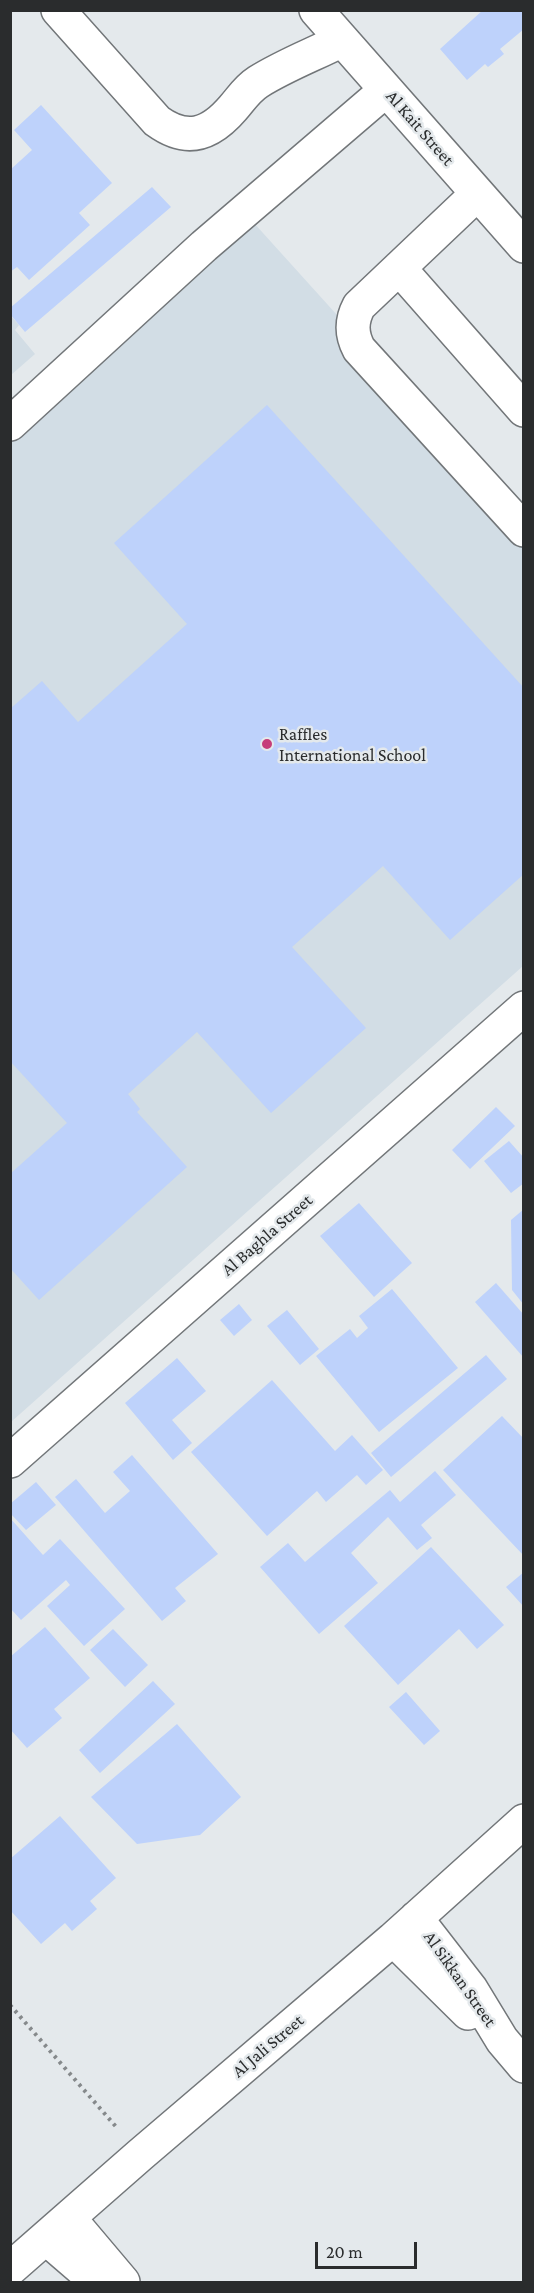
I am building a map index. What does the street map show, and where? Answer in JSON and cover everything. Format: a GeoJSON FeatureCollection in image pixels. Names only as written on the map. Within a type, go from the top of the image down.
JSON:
{"type":"FeatureCollection","features":[{"type":"Feature","properties":{"kind":"street"},"geometry":{"type":"LineString","coordinates":[[58,10],[157,121],[171,131],[188,135],[205,131],[220,122],[243,95],[262,80],[342,40]]}},
{"type":"Feature","properties":{"kind":"street","name":"Al Kait Street"},"geometry":{"type":"LineString","coordinates":[[316,10],[524,246]]}},
{"type":"Feature","properties":{"kind":"street"},"geometry":{"type":"LineString","coordinates":[[10,424],[204,246],[386,90]]}},
{"type":"Feature","properties":{"kind":"street"},"geometry":{"type":"LineString","coordinates":[[477,194],[359,306],[352,323],[359,349],[524,530]]}},
{"type":"Feature","properties":{"kind":"street"},"geometry":{"type":"LineString","coordinates":[[399,268],[524,410]]}},
{"type":"Feature","properties":{"kind":"street","name":"Al Baghla Street"},"geometry":{"type":"LineString","coordinates":[[10,1461],[524,1008]]}},
{"type":"Feature","properties":{"kind":"street","name":"Al Jali Street"},"geometry":{"type":"LineString","coordinates":[[10,2269],[405,1928],[524,1821]]}},
{"type":"Feature","properties":{"kind":"street","name":"Al Sikkan Street"},"geometry":{"type":"LineString","coordinates":[[405,1928],[471,1989],[502,2040],[524,2066]]}},
{"type":"Feature","properties":{"kind":"street"},"geometry":{"type":"LineString","coordinates":[[58,2228],[97,2283]]}},
{"type":"Feature","properties":{"kind":"street"},"geometry":{"type":"LineString","coordinates":[[58,2228],[123,2283]]}},
{"type":"Feature","properties":{"kind":"path"},"geometry":{"type":"LineString","coordinates":[[10,2005],[140,2155]]}},
{"type":"Feature","properties":{"kind":"shaded area","name":"Raffles International School"},"geometry":{"type":"Polygon","coordinates":[[[244,212],[524,522],[523,966],[11,1422],[10,423],[244,212]]]}},
{"type":"Feature","properties":{"kind":"shaded area"},"geometry":{"type":"Polygon","coordinates":[[[11,316],[19,325],[15,330],[35,354],[11,375],[11,316]]]}},
{"type":"Feature","properties":{"kind":"building"},"geometry":{"type":"Polygon","coordinates":[[[483,10],[522,10],[524,29],[500,49],[504,54],[488,67],[485,64],[467,80],[440,49],[483,10]]]}},
{"type":"Feature","properties":{"kind":"building"},"geometry":{"type":"Polygon","coordinates":[[[41,105],[112,183],[79,213],[90,225],[29,280],[17,267],[10,272],[10,170],[32,150],[14,130],[41,105]]]}},
{"type":"Feature","properties":{"kind":"building"},"geometry":{"type":"Polygon","coordinates":[[[152,187],[171,207],[25,332],[10,314],[10,308],[152,187]]]}},
{"type":"Feature","properties":{"kind":"building"},"geometry":{"type":"Polygon","coordinates":[[[267,405],[524,688],[524,874],[450,940],[383,866],[292,947],[366,1028],[271,1113],[197,1032],[128,1094],[140,1109],[137,1112],[187,1167],[39,1300],[10,1268],[10,1174],[67,1123],[10,1061],[10,709],[42,681],[78,722],[187,624],[114,543],[267,405]]]}},
{"type":"Feature","properties":{"kind":"building"},"geometry":{"type":"Polygon","coordinates":[[[496,1107],[515,1126],[470,1169],[452,1150],[496,1107]]]}},
{"type":"Feature","properties":{"kind":"building"},"geometry":{"type":"Polygon","coordinates":[[[509,1141],[524,1158],[524,1183],[511,1193],[484,1161],[509,1141]]]}},
{"type":"Feature","properties":{"kind":"building"},"geometry":{"type":"Polygon","coordinates":[[[359,1203],[412,1263],[374,1297],[320,1236],[359,1203]]]}},
{"type":"Feature","properties":{"kind":"building"},"geometry":{"type":"Polygon","coordinates":[[[524,1209],[524,1305],[512,1290],[511,1220],[524,1209]]]}},
{"type":"Feature","properties":{"kind":"building"},"geometry":{"type":"Polygon","coordinates":[[[496,1283],[524,1315],[524,1358],[475,1302],[496,1283]]]}},
{"type":"Feature","properties":{"kind":"building"},"geometry":{"type":"Polygon","coordinates":[[[392,1289],[458,1368],[379,1432],[316,1356],[350,1329],[357,1338],[368,1328],[359,1316],[392,1289]]]}},
{"type":"Feature","properties":{"kind":"building"},"geometry":{"type":"Polygon","coordinates":[[[239,1304],[252,1320],[234,1336],[220,1320],[239,1304]]]}},
{"type":"Feature","properties":{"kind":"building"},"geometry":{"type":"Polygon","coordinates":[[[287,1310],[319,1349],[300,1365],[267,1326],[287,1310]]]}},
{"type":"Feature","properties":{"kind":"building"},"geometry":{"type":"Polygon","coordinates":[[[486,1355],[507,1379],[391,1477],[371,1453],[486,1355]]]}},
{"type":"Feature","properties":{"kind":"building"},"geometry":{"type":"Polygon","coordinates":[[[177,1358],[206,1391],[172,1420],[192,1443],[173,1460],[125,1403],[177,1358]]]}},
{"type":"Feature","properties":{"kind":"building"},"geometry":{"type":"Polygon","coordinates":[[[272,1380],[335,1451],[352,1435],[383,1470],[366,1485],[357,1475],[326,1502],[317,1491],[267,1536],[191,1452],[272,1380]]]}},
{"type":"Feature","properties":{"kind":"building"},"geometry":{"type":"Polygon","coordinates":[[[502,1416],[524,1439],[524,1556],[443,1470],[502,1416]]]}},
{"type":"Feature","properties":{"kind":"building"},"geometry":{"type":"Polygon","coordinates":[[[132,1455],[218,1554],[175,1588],[186,1601],[162,1621],[55,1497],[76,1479],[105,1513],[130,1491],[113,1472],[132,1455]]]}},
{"type":"Feature","properties":{"kind":"building"},"geometry":{"type":"Polygon","coordinates":[[[435,1471],[456,1495],[421,1525],[432,1538],[417,1550],[388,1517],[351,1553],[378,1583],[319,1634],[260,1567],[288,1543],[305,1562],[390,1490],[400,1502],[435,1471]]]}},
{"type":"Feature","properties":{"kind":"building"},"geometry":{"type":"Polygon","coordinates":[[[36,1482],[56,1505],[26,1530],[10,1513],[10,1504],[36,1482]]]}},
{"type":"Feature","properties":{"kind":"building"},"geometry":{"type":"Polygon","coordinates":[[[10,1518],[43,1555],[60,1539],[125,1609],[84,1646],[47,1606],[70,1585],[66,1580],[21,1620],[10,1608],[10,1518]]]}},
{"type":"Feature","properties":{"kind":"building"},"geometry":{"type":"Polygon","coordinates":[[[431,1547],[504,1625],[477,1649],[459,1629],[398,1685],[344,1626],[431,1547]]]}},
{"type":"Feature","properties":{"kind":"building"},"geometry":{"type":"Polygon","coordinates":[[[524,1572],[524,1607],[506,1587],[524,1572]]]}},
{"type":"Feature","properties":{"kind":"building"},"geometry":{"type":"Polygon","coordinates":[[[45,1627],[90,1678],[54,1709],[62,1718],[27,1748],[10,1729],[10,1657],[45,1627]]]}},
{"type":"Feature","properties":{"kind":"building"},"geometry":{"type":"Polygon","coordinates":[[[113,1629],[148,1665],[125,1687],[90,1650],[113,1629]]]}},
{"type":"Feature","properties":{"kind":"building"},"geometry":{"type":"Polygon","coordinates":[[[153,1681],[175,1704],[100,1773],[79,1750],[153,1681]]]}},
{"type":"Feature","properties":{"kind":"building"},"geometry":{"type":"Polygon","coordinates":[[[406,1692],[440,1731],[424,1745],[389,1707],[406,1692]]]}},
{"type":"Feature","properties":{"kind":"building"},"geometry":{"type":"Polygon","coordinates":[[[177,1724],[241,1797],[200,1835],[137,1844],[91,1797],[177,1724]]]}},
{"type":"Feature","properties":{"kind":"building"},"geometry":{"type":"Polygon","coordinates":[[[60,1816],[116,1878],[90,1901],[97,1909],[72,1931],[65,1923],[41,1944],[10,1910],[10,1859],[60,1816]]]}},
{"type":"Feature","properties":{"kind":"place","name":"Raffles International School"},"geometry":{"type":"Point","coordinates":[267,744]}}]}
